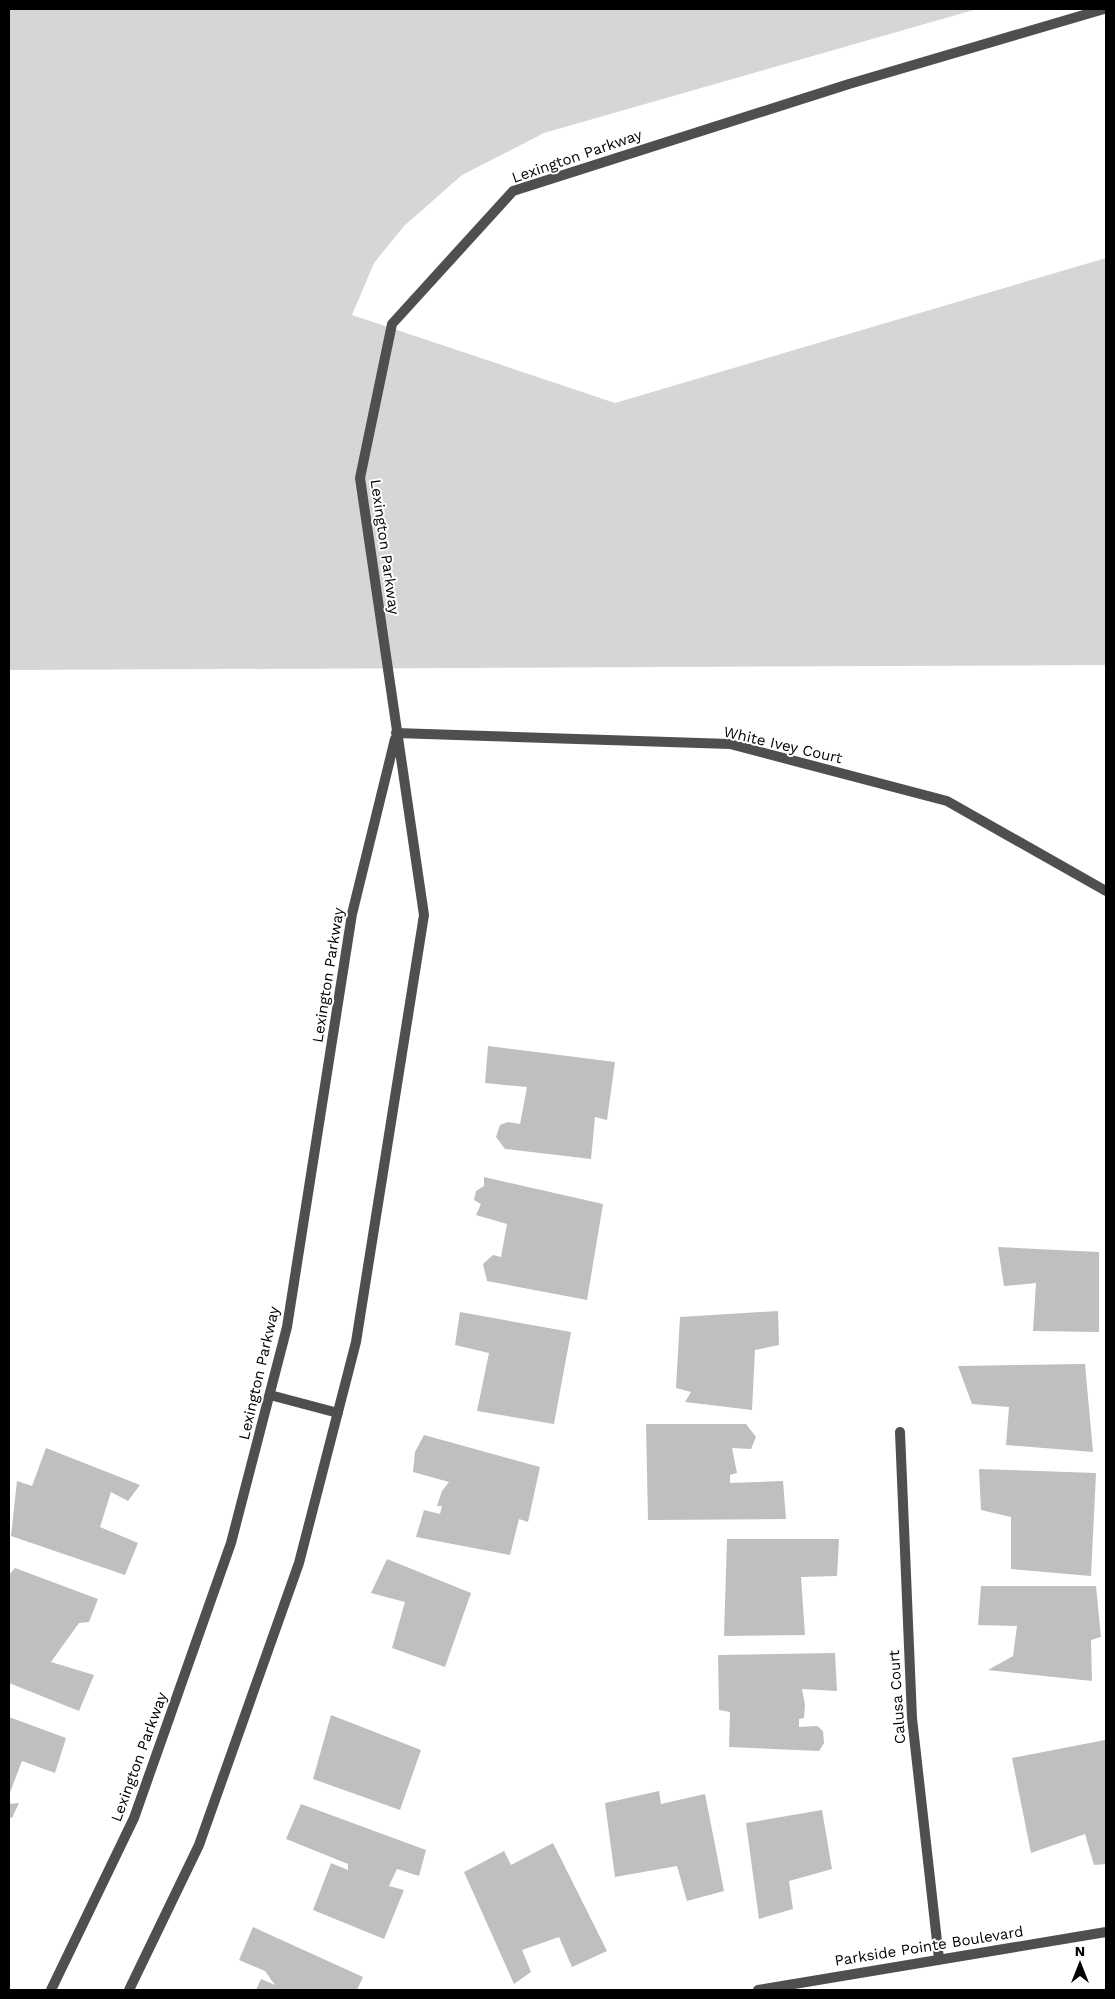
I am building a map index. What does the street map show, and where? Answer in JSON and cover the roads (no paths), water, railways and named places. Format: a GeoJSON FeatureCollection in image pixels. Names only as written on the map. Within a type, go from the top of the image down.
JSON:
{"type":"FeatureCollection","features":[{"type":"Feature","properties":{"kind":"street","name":"Lexington Parkway"},"geometry":{"type":"LineString","coordinates":[[129,1990],[199,1845],[299,1563],[356,1342],[424,915],[360,478],[392,324],[513,191],[849,84],[1104,9]]}},
{"type":"Feature","properties":{"kind":"street","name":"Lexington Parkway"},"geometry":{"type":"LineString","coordinates":[[51,1990],[134,1818],[231,1543],[287,1327],[352,914],[396,733]]}},
{"type":"Feature","properties":{"kind":"street","name":"White Ivey Court"},"geometry":{"type":"LineString","coordinates":[[396,733],[730,744],[947,801],[1106,891]]}},
{"type":"Feature","properties":{"kind":"street"},"geometry":{"type":"LineString","coordinates":[[270,1395],[338,1413]]}},
{"type":"Feature","properties":{"kind":"street","name":"Calusa Court"},"geometry":{"type":"LineString","coordinates":[[900,1432],[912,1718],[939,1959]]}},
{"type":"Feature","properties":{"kind":"street","name":"Parkside Pointe Boulevard"},"geometry":{"type":"LineString","coordinates":[[758,1990],[1106,1932]]}}]}
